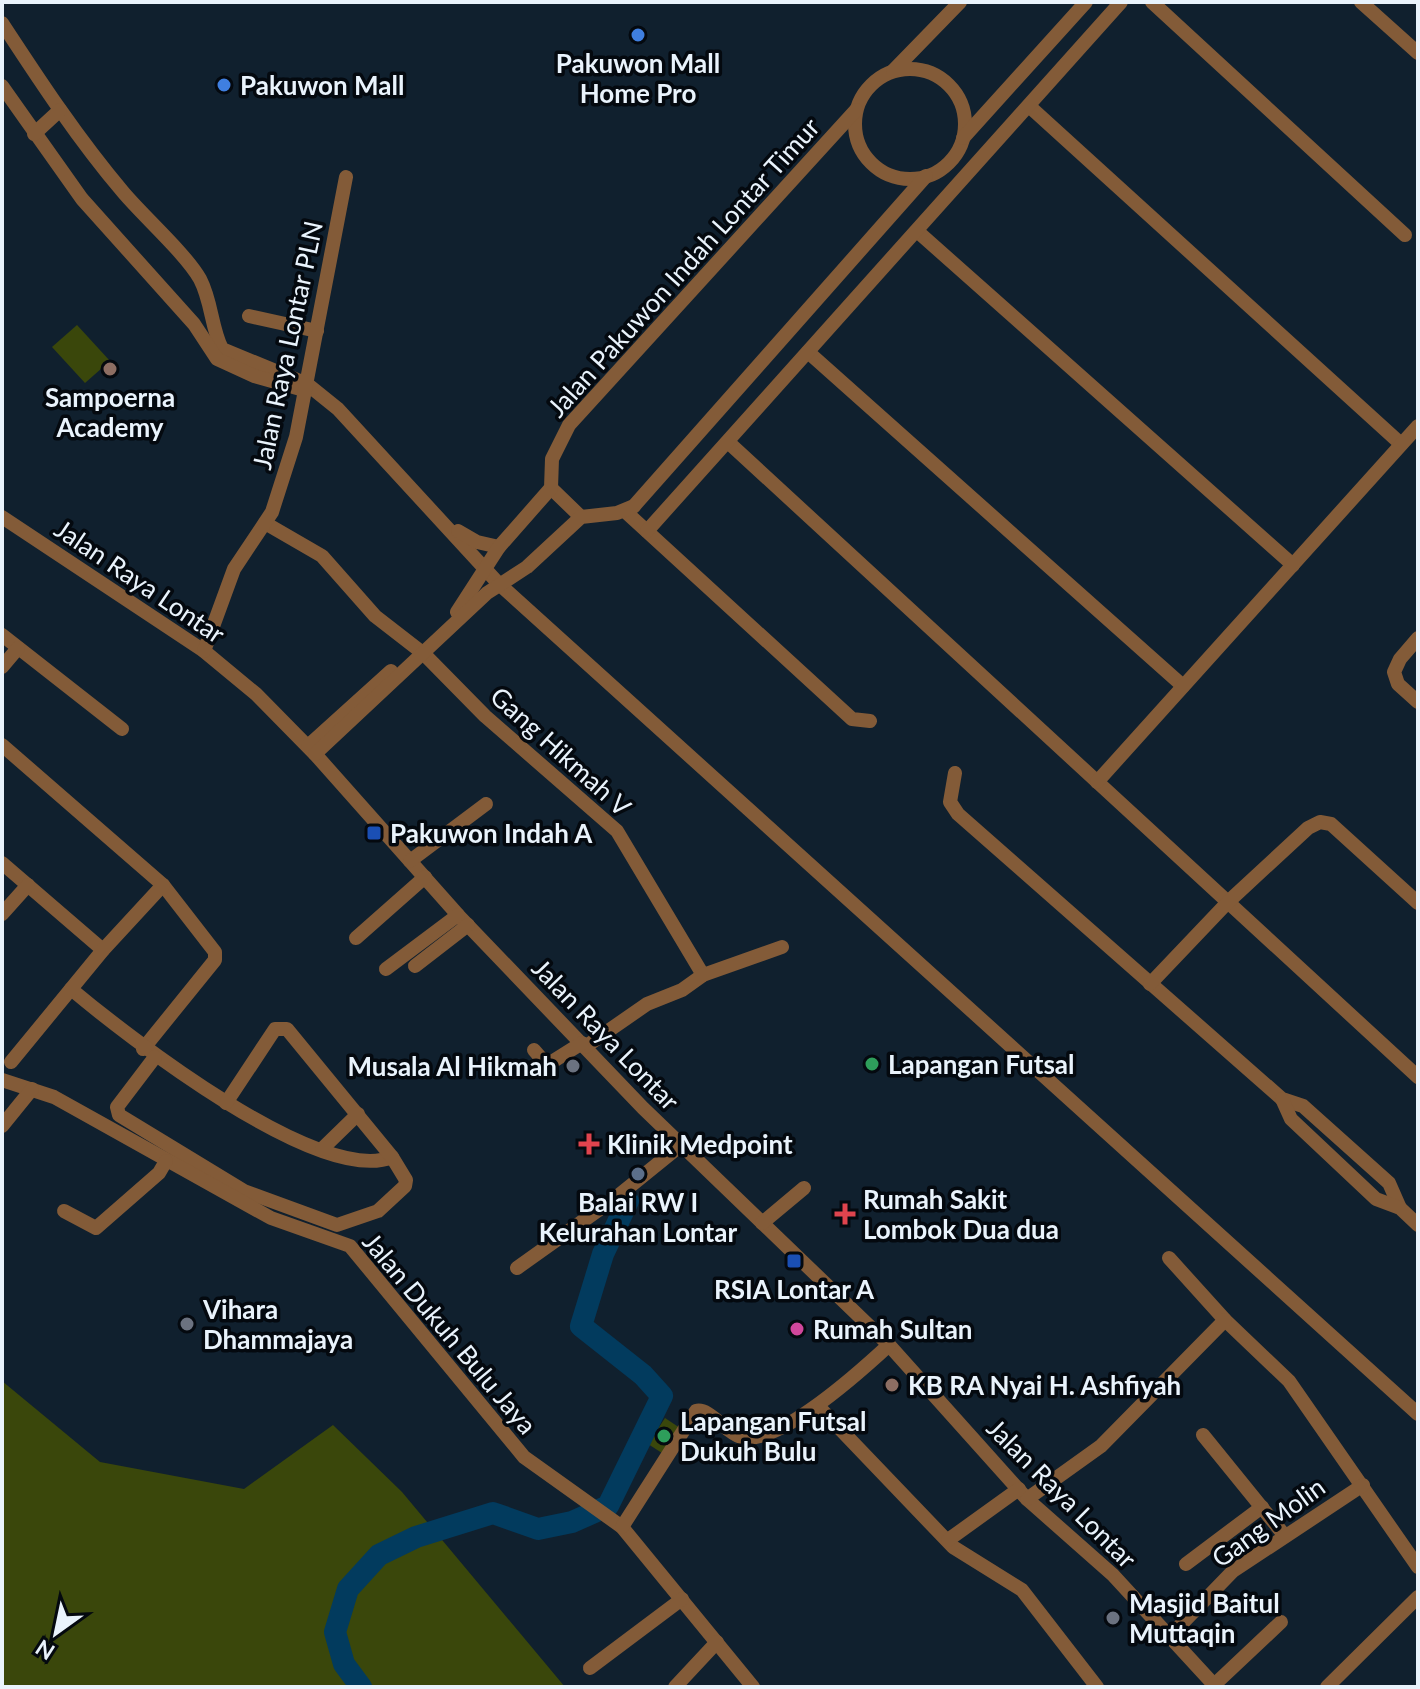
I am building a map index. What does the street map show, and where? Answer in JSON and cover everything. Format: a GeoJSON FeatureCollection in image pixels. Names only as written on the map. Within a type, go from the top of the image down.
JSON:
{"type":"FeatureCollection","features":[{"type":"Feature","properties":{"kind":"street"},"geometry":{"type":"LineString","coordinates":[[926,176],[902,177],[878,169],[858,143],[856,110],[870,86],[893,71],[960,2]]}},
{"type":"Feature","properties":{"kind":"street"},"geometry":{"type":"LineString","coordinates":[[870,721],[852,719],[627,513],[926,176],[949,162],[963,138],[1086,2]]}},
{"type":"Feature","properties":{"kind":"street"},"geometry":{"type":"LineString","coordinates":[[647,531],[1121,2]]}},
{"type":"Feature","properties":{"kind":"street"},"geometry":{"type":"LineString","coordinates":[[1152,2],[1405,235]]}},
{"type":"Feature","properties":{"kind":"street"},"geometry":{"type":"LineString","coordinates":[[1361,2],[1418,53]]}},
{"type":"Feature","properties":{"kind":"street"},"geometry":{"type":"LineString","coordinates":[[2,23],[60,110],[121,190],[199,278],[211,311],[214,333],[222,349],[309,389],[338,409],[498,583],[1418,1414]]}},
{"type":"Feature","properties":{"kind":"street"},"geometry":{"type":"LineString","coordinates":[[893,71],[910,69],[943,80],[962,107],[963,138]]}},
{"type":"Feature","properties":{"kind":"street"},"geometry":{"type":"LineString","coordinates":[[2,86],[82,199],[194,324],[217,359],[227,366],[309,389]]}},
{"type":"Feature","properties":{"kind":"street"},"geometry":{"type":"LineString","coordinates":[[1029,106],[1401,444]]}},
{"type":"Feature","properties":{"kind":"street"},"geometry":{"type":"LineString","coordinates":[[34,134],[60,110]]}},
{"type":"Feature","properties":{"kind":"street","name":"Jalan Pakuwon Indah Lontar Timur"},"geometry":{"type":"LineString","coordinates":[[551,488],[552,459],[569,425],[856,110]]}},
{"type":"Feature","properties":{"kind":"street","name":"Jalan Raya Lontar PLN"},"geometry":{"type":"LineString","coordinates":[[204,651],[234,569],[277,499],[309,389],[346,177]]}},
{"type":"Feature","properties":{"kind":"street"},"geometry":{"type":"LineString","coordinates":[[917,231],[1293,565]]}},
{"type":"Feature","properties":{"kind":"street"},"geometry":{"type":"LineString","coordinates":[[249,316],[317,331]]}},
{"type":"Feature","properties":{"kind":"street"},"geometry":{"type":"LineString","coordinates":[[808,352],[1183,686]]}},
{"type":"Feature","properties":{"kind":"street"},"geometry":{"type":"LineString","coordinates":[[1097,782],[1418,426]]}},
{"type":"Feature","properties":{"kind":"street"},"geometry":{"type":"LineString","coordinates":[[728,442],[1418,1077]]}},
{"type":"Feature","properties":{"kind":"street"},"geometry":{"type":"LineString","coordinates":[[420,651],[467,601],[499,547],[551,488],[581,517]]}},
{"type":"Feature","properties":{"kind":"street"},"geometry":{"type":"LineString","coordinates":[[312,750],[498,583],[527,567],[581,517],[605,515],[634,506]]}},
{"type":"Feature","properties":{"kind":"street","name":"Gang Hikmah V"},"geometry":{"type":"LineString","coordinates":[[265,523],[322,556],[375,616],[420,651],[485,716],[617,831],[703,975]]}},
{"type":"Feature","properties":{"kind":"street","name":"Jalan Raya Lontar"},"geometry":{"type":"LineString","coordinates":[[5,524],[204,651],[256,694],[312,750],[410,861],[421,880],[681,1145],[889,1345],[1023,1494],[1113,1575],[1215,1686]]}},
{"type":"Feature","properties":{"kind":"street"},"geometry":{"type":"LineString","coordinates":[[447,525],[477,542],[499,547]]}},
{"type":"Feature","properties":{"kind":"street"},"geometry":{"type":"LineString","coordinates":[[2,635],[122,729]]}},
{"type":"Feature","properties":{"kind":"street"},"geometry":{"type":"LineString","coordinates":[[1418,638],[1400,659],[1394,672],[1398,684],[1418,702]]}},
{"type":"Feature","properties":{"kind":"street"},"geometry":{"type":"LineString","coordinates":[[2,667],[18,648]]}},
{"type":"Feature","properties":{"kind":"street"},"geometry":{"type":"LineString","coordinates":[[2,745],[163,885],[216,956],[149,1053],[117,1107],[119,1115],[244,1191],[337,1225],[378,1211],[405,1186],[406,1180],[392,1157],[300,1040],[282,1027],[275,1029],[226,1103]]}},
{"type":"Feature","properties":{"kind":"street"},"geometry":{"type":"LineString","coordinates":[[955,773],[950,802],[958,814],[1282,1099],[1291,1119],[1376,1199],[1400,1208],[1418,1225]]}},
{"type":"Feature","properties":{"kind":"street"},"geometry":{"type":"LineString","coordinates":[[410,861],[486,804]]}},
{"type":"Feature","properties":{"kind":"street"},"geometry":{"type":"LineString","coordinates":[[1150,984],[1228,902],[1308,828],[1320,822],[1331,824],[1418,903]]}},
{"type":"Feature","properties":{"kind":"street"},"geometry":{"type":"LineString","coordinates":[[2,863],[103,950]]}},
{"type":"Feature","properties":{"kind":"street"},"geometry":{"type":"LineString","coordinates":[[356,938],[421,880]]}},
{"type":"Feature","properties":{"kind":"street"},"geometry":{"type":"LineString","coordinates":[[2,914],[28,885]]}},
{"type":"Feature","properties":{"kind":"street"},"geometry":{"type":"LineString","coordinates":[[11,1062],[103,950],[163,885]]}},
{"type":"Feature","properties":{"kind":"street"},"geometry":{"type":"LineString","coordinates":[[415,966],[463,920]]}},
{"type":"Feature","properties":{"kind":"street"},"geometry":{"type":"LineString","coordinates":[[386,969],[463,920]]}},
{"type":"Feature","properties":{"kind":"street"},"geometry":{"type":"LineString","coordinates":[[534,1050],[547,1065],[647,1004],[682,990],[703,975],[782,947]]}},
{"type":"Feature","properties":{"kind":"street"},"geometry":{"type":"LineString","coordinates":[[71,989],[149,1053],[272,1129],[322,1149],[372,1162],[392,1157]]}},
{"type":"Feature","properties":{"kind":"street","name":"Jalan Dukuh Bulu Jaya"},"geometry":{"type":"LineString","coordinates":[[2,1080],[32,1089],[259,1213],[342,1242],[355,1251],[524,1457],[602,1516],[622,1527],[753,1687]]}},
{"type":"Feature","properties":{"kind":"street"},"geometry":{"type":"LineString","coordinates":[[2,1126],[32,1089]]}},
{"type":"Feature","properties":{"kind":"street"},"geometry":{"type":"LineString","coordinates":[[322,1149],[358,1114]]}},
{"type":"Feature","properties":{"kind":"street"},"geometry":{"type":"LineString","coordinates":[[517,1268],[618,1196],[681,1145]]}},
{"type":"Feature","properties":{"kind":"street"},"geometry":{"type":"LineString","coordinates":[[64,1211],[96,1228],[159,1173],[166,1161]]}},
{"type":"Feature","properties":{"kind":"street"},"geometry":{"type":"LineString","coordinates":[[762,1223],[804,1188]]}},
{"type":"Feature","properties":{"kind":"street"},"geometry":{"type":"LineString","coordinates":[[1169,1258],[1225,1320],[1289,1381],[1418,1567]]}},
{"type":"Feature","properties":{"kind":"street"},"geometry":{"type":"LineString","coordinates":[[948,1540],[1101,1446],[1225,1320]]}},
{"type":"Feature","properties":{"kind":"street"},"geometry":{"type":"LineString","coordinates":[[622,1527],[698,1409],[730,1432],[749,1438],[819,1407],[889,1345]]}},
{"type":"Feature","properties":{"kind":"street"},"geometry":{"type":"LineString","coordinates":[[819,1407],[964,1556],[1022,1590],[1097,1687]]}},
{"type":"Feature","properties":{"kind":"street"},"geometry":{"type":"LineString","coordinates":[[1203,1435],[1285,1536]]}},
{"type":"Feature","properties":{"kind":"street","name":"Gang Molin"},"geometry":{"type":"LineString","coordinates":[[1170,1636],[1233,1571],[1363,1485]]}},
{"type":"Feature","properties":{"kind":"street"},"geometry":{"type":"LineString","coordinates":[[1186,1564],[1262,1507]]}},
{"type":"Feature","properties":{"kind":"street"},"geometry":{"type":"LineString","coordinates":[[1327,1687],[1418,1597]]}},
{"type":"Feature","properties":{"kind":"street"},"geometry":{"type":"LineString","coordinates":[[590,1668],[682,1599]]}},
{"type":"Feature","properties":{"kind":"street"},"geometry":{"type":"LineString","coordinates":[[1215,1686],[1281,1622]]}},
{"type":"Feature","properties":{"kind":"street"},"geometry":{"type":"LineString","coordinates":[[675,1687],[717,1642]]}},
{"type":"Feature","properties":{"kind":"green space"},"geometry":{"type":"Polygon","coordinates":[[[77,325],[110,361],[85,383],[52,347],[77,325]]]}},
{"type":"Feature","properties":{"kind":"green space"},"geometry":{"type":"Polygon","coordinates":[[[2,1381],[100,1462],[244,1489],[333,1425],[402,1492],[565,1687],[2,1687],[2,1381]]]}},
{"type":"Feature","properties":{"kind":"green space","name":"Lapangan Futsal Dukuh Bulu"},"geometry":{"type":"Polygon","coordinates":[[[665,1418],[680,1428],[662,1453],[648,1444],[665,1418]]]}},
{"type":"Feature","properties":{"kind":"waterway"},"geometry":{"type":"LineString","coordinates":[[361,1687],[344,1664],[335,1632],[348,1589],[379,1555],[416,1537],[493,1513],[538,1529],[572,1522],[608,1506],[662,1396],[643,1375],[581,1326],[603,1254],[628,1201]]}},
{"type":"Feature","properties":{"kind":"place","name":"Pakuwon Mall Home Pro"},"geometry":{"type":"Point","coordinates":[638,35]}},
{"type":"Feature","properties":{"kind":"place","name":"Pakuwon Mall"},"geometry":{"type":"Point","coordinates":[224,85]}},
{"type":"Feature","properties":{"kind":"place","name":"Sampoerna Academy"},"geometry":{"type":"Point","coordinates":[110,369]}},
{"type":"Feature","properties":{"kind":"place","name":"Pakuwon Indah A"},"geometry":{"type":"Point","coordinates":[374,833]}},
{"type":"Feature","properties":{"kind":"place","name":"Lapangan Futsal"},"geometry":{"type":"Point","coordinates":[872,1064]}},
{"type":"Feature","properties":{"kind":"place","name":"Musala Al Hikmah"},"geometry":{"type":"Point","coordinates":[573,1066]}},
{"type":"Feature","properties":{"kind":"place","name":"Klinik Medpoint"},"geometry":{"type":"Point","coordinates":[589,1144]}},
{"type":"Feature","properties":{"kind":"place","name":"Balai RW I Kelurahan Lontar"},"geometry":{"type":"Point","coordinates":[638,1174]}},
{"type":"Feature","properties":{"kind":"place","name":"Rumah Sakit Lombok Dua dua"},"geometry":{"type":"Point","coordinates":[845,1214]}},
{"type":"Feature","properties":{"kind":"place","name":"RSIA Lontar A"},"geometry":{"type":"Point","coordinates":[794,1261]}},
{"type":"Feature","properties":{"kind":"place","name":"Vihara Dhammajaya"},"geometry":{"type":"Point","coordinates":[187,1324]}},
{"type":"Feature","properties":{"kind":"place","name":"Rumah Sultan"},"geometry":{"type":"Point","coordinates":[797,1329]}},
{"type":"Feature","properties":{"kind":"place","name":"KB RA Nyai H. Ashfiyah"},"geometry":{"type":"Point","coordinates":[892,1385]}},
{"type":"Feature","properties":{"kind":"place","name":"Lapangan Futsal Dukuh Bulu"},"geometry":{"type":"Point","coordinates":[664,1436]}},
{"type":"Feature","properties":{"kind":"place","name":"Masjid Baitul Muttaqin"},"geometry":{"type":"Point","coordinates":[1113,1618]}}]}
